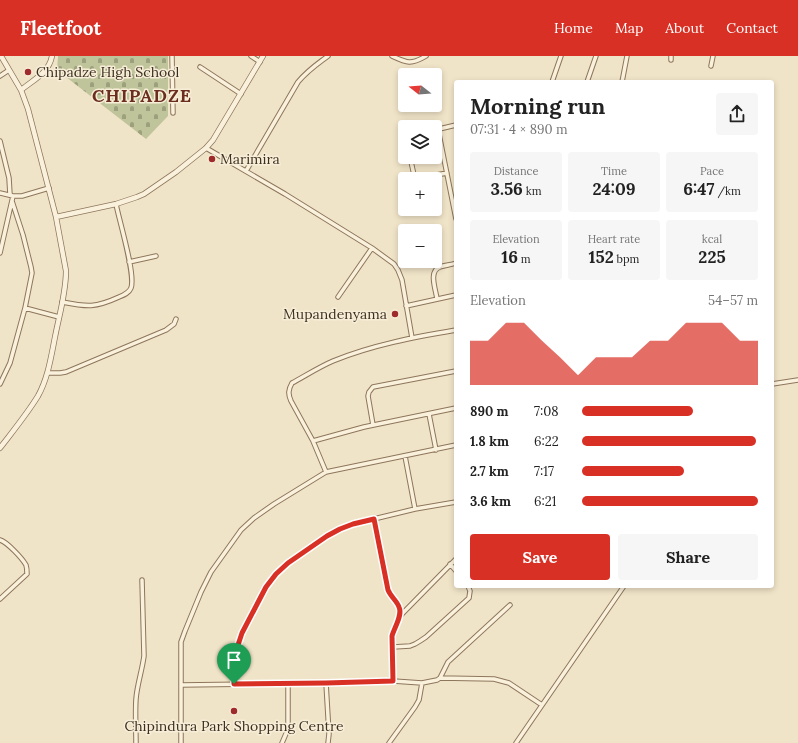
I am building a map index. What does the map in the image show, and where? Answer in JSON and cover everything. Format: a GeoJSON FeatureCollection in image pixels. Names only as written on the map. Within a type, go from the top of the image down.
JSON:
{"type":"FeatureCollection","features":[{"type":"Feature","properties":{"kind":"street"},"geometry":{"type":"LineString","coordinates":[[0,448],[39,395],[48,373],[66,279],[66,271],[56,217],[28,109],[21,90],[1,56]]}},
{"type":"Feature","properties":{"kind":"street"},"geometry":{"type":"LineString","coordinates":[[21,90],[43,73],[51,62],[52,56]]}},
{"type":"Feature","properties":{"kind":"street"},"geometry":{"type":"LineString","coordinates":[[172,56],[173,113]]}},
{"type":"Feature","properties":{"kind":"street"},"geometry":{"type":"LineString","coordinates":[[251,56],[260,62]]}},
{"type":"Feature","properties":{"kind":"street"},"geometry":{"type":"LineString","coordinates":[[56,217],[137,198],[176,172],[206,148],[219,130],[263,56]]}},
{"type":"Feature","properties":{"kind":"street"},"geometry":{"type":"LineString","coordinates":[[246,171],[298,82],[312,67],[328,56]]}},
{"type":"Feature","properties":{"kind":"street"},"geometry":{"type":"LineString","coordinates":[[392,56],[409,63],[426,56]]}},
{"type":"Feature","properties":{"kind":"street"},"geometry":{"type":"LineString","coordinates":[[553,80],[561,56]]}},
{"type":"Feature","properties":{"kind":"street"},"geometry":{"type":"LineString","coordinates":[[588,80],[596,56]]}},
{"type":"Feature","properties":{"kind":"street"},"geometry":{"type":"LineString","coordinates":[[622,80],[627,56]]}},
{"type":"Feature","properties":{"kind":"street"},"geometry":{"type":"LineString","coordinates":[[711,66],[713,56]]}},
{"type":"Feature","properties":{"kind":"street"},"geometry":{"type":"LineString","coordinates":[[200,67],[241,94]]}},
{"type":"Feature","properties":{"kind":"street"},"geometry":{"type":"LineString","coordinates":[[0,76],[9,70]]}},
{"type":"Feature","properties":{"kind":"street"},"geometry":{"type":"LineString","coordinates":[[442,129],[454,126]]}},
{"type":"Feature","properties":{"kind":"street"},"geometry":{"type":"LineString","coordinates":[[0,141],[12,195],[12,201],[0,253]]}},
{"type":"Feature","properties":{"kind":"street"},"geometry":{"type":"LineString","coordinates":[[206,148],[372,248],[394,264],[402,280],[412,338]]}},
{"type":"Feature","properties":{"kind":"street"},"geometry":{"type":"LineString","coordinates":[[442,152],[454,210]]}},
{"type":"Feature","properties":{"kind":"street"},"geometry":{"type":"LineString","coordinates":[[0,157],[5,158]]}},
{"type":"Feature","properties":{"kind":"street"},"geometry":{"type":"LineString","coordinates":[[412,164],[414,175],[418,178],[447,173]]}},
{"type":"Feature","properties":{"kind":"street"},"geometry":{"type":"LineString","coordinates":[[0,193],[22,196],[49,188]]}},
{"type":"Feature","properties":{"kind":"street"},"geometry":{"type":"LineString","coordinates":[[0,384],[10,363],[25,308],[31,279],[31,267],[12,201]]}},
{"type":"Feature","properties":{"kind":"street"},"geometry":{"type":"LineString","coordinates":[[62,302],[85,306],[98,305],[125,295],[130,291],[132,283],[129,262],[116,204]]}},
{"type":"Feature","properties":{"kind":"street"},"geometry":{"type":"LineString","coordinates":[[338,297],[372,248]]}},
{"type":"Feature","properties":{"kind":"street"},"geometry":{"type":"LineString","coordinates":[[129,262],[156,256]]}},
{"type":"Feature","properties":{"kind":"street"},"geometry":{"type":"LineString","coordinates":[[437,299],[434,277],[435,271],[440,267],[454,264]]}},
{"type":"Feature","properties":{"kind":"street"},"geometry":{"type":"LineString","coordinates":[[406,306],[454,295]]}},
{"type":"Feature","properties":{"kind":"street"},"geometry":{"type":"LineString","coordinates":[[25,308],[59,317]]}},
{"type":"Feature","properties":{"kind":"street"},"geometry":{"type":"LineString","coordinates":[[48,373],[66,372],[95,360],[166,330],[174,324],[176,320]]}},
{"type":"Feature","properties":{"kind":"street"},"geometry":{"type":"LineString","coordinates":[[326,472],[313,441],[288,396],[292,383],[331,362],[360,351],[412,338],[454,330]]}},
{"type":"Feature","properties":{"kind":"street"},"geometry":{"type":"LineString","coordinates":[[373,425],[368,396],[373,387],[454,371]]}},
{"type":"Feature","properties":{"kind":"street"},"geometry":{"type":"LineString","coordinates":[[774,384],[798,380]]}},
{"type":"Feature","properties":{"kind":"street"},"geometry":{"type":"LineString","coordinates":[[313,441],[373,425],[454,408]]}},
{"type":"Feature","properties":{"kind":"street"},"geometry":{"type":"LineString","coordinates":[[429,414],[436,450]]}},
{"type":"Feature","properties":{"kind":"street"},"geometry":{"type":"LineString","coordinates":[[181,743],[181,642],[191,615],[211,572],[242,530],[254,518],[274,504],[326,472],[454,446]]}},
{"type":"Feature","properties":{"kind":"street"},"geometry":{"type":"LineString","coordinates":[[405,456],[415,509]]}},
{"type":"Feature","properties":{"kind":"street"},"geometry":{"type":"LineString","coordinates":[[234,684],[235,658],[242,633],[266,587],[276,574],[288,563],[327,536],[353,524],[415,509],[454,502]]}},
{"type":"Feature","properties":{"kind":"street"},"geometry":{"type":"LineString","coordinates":[[374,519],[388,590],[399,606],[400,612],[393,631],[393,681]]}},
{"type":"Feature","properties":{"kind":"street"},"geometry":{"type":"LineString","coordinates":[[0,540],[4,541],[25,563],[27,574],[0,599]]}},
{"type":"Feature","properties":{"kind":"street"},"geometry":{"type":"LineString","coordinates":[[399,617],[454,561]]}},
{"type":"Feature","properties":{"kind":"street"},"geometry":{"type":"LineString","coordinates":[[450,564],[454,569]]}},
{"type":"Feature","properties":{"kind":"street"},"geometry":{"type":"LineString","coordinates":[[136,743],[136,701],[144,656],[142,580]]}},
{"type":"Feature","properties":{"kind":"street"},"geometry":{"type":"LineString","coordinates":[[393,647],[416,644],[426,637],[469,598],[469,588]]}},
{"type":"Feature","properties":{"kind":"street"},"geometry":{"type":"LineString","coordinates":[[516,743],[623,588]]}},
{"type":"Feature","properties":{"kind":"street"},"geometry":{"type":"LineString","coordinates":[[440,678],[448,662],[510,605]]}},
{"type":"Feature","properties":{"kind":"street"},"geometry":{"type":"LineString","coordinates":[[181,685],[393,681],[422,683],[440,678],[494,679],[509,683],[542,705]]}},
{"type":"Feature","properties":{"kind":"street"},"geometry":{"type":"LineString","coordinates":[[326,683],[329,734],[328,743]]}},
{"type":"Feature","properties":{"kind":"street"},"geometry":{"type":"LineString","coordinates":[[389,743],[415,708],[419,700],[422,683]]}},
{"type":"Feature","properties":{"kind":"street"},"geometry":{"type":"LineString","coordinates":[[282,743],[288,729],[288,684]]}},
{"type":"Feature","properties":{"kind":"green space"},"geometry":{"type":"Polygon","coordinates":[[[58,56],[168,56],[168,116],[146,139],[57,70],[58,56]]]}},
{"type":"Feature","properties":{"kind":"place","name":"Chipadze High School"},"geometry":{"type":"Point","coordinates":[28,72]}},
{"type":"Feature","properties":{"kind":"place","name":"Marimira"},"geometry":{"type":"Point","coordinates":[212,159]}},
{"type":"Feature","properties":{"kind":"place","name":"Mupandenyama"},"geometry":{"type":"Point","coordinates":[395,314]}},
{"type":"Feature","properties":{"kind":"place","name":"Chipindura Park Shopping Centre"},"geometry":{"type":"Point","coordinates":[234,711]}},
{"type":"Feature","properties":{"kind":"district","name":"CHIPADZE"},"geometry":{"type":"Point","coordinates":[142,95]}},
{"type":"Feature","properties":{"kind":"route"},"geometry":{"type":"LineString","coordinates":[[374,519],[386,584],[390,594],[400,609],[399,617],[392,636],[393,681],[234,684],[235,658],[242,633],[266,587],[276,574],[288,563],[327,536],[353,524],[374,519]]}}]}
